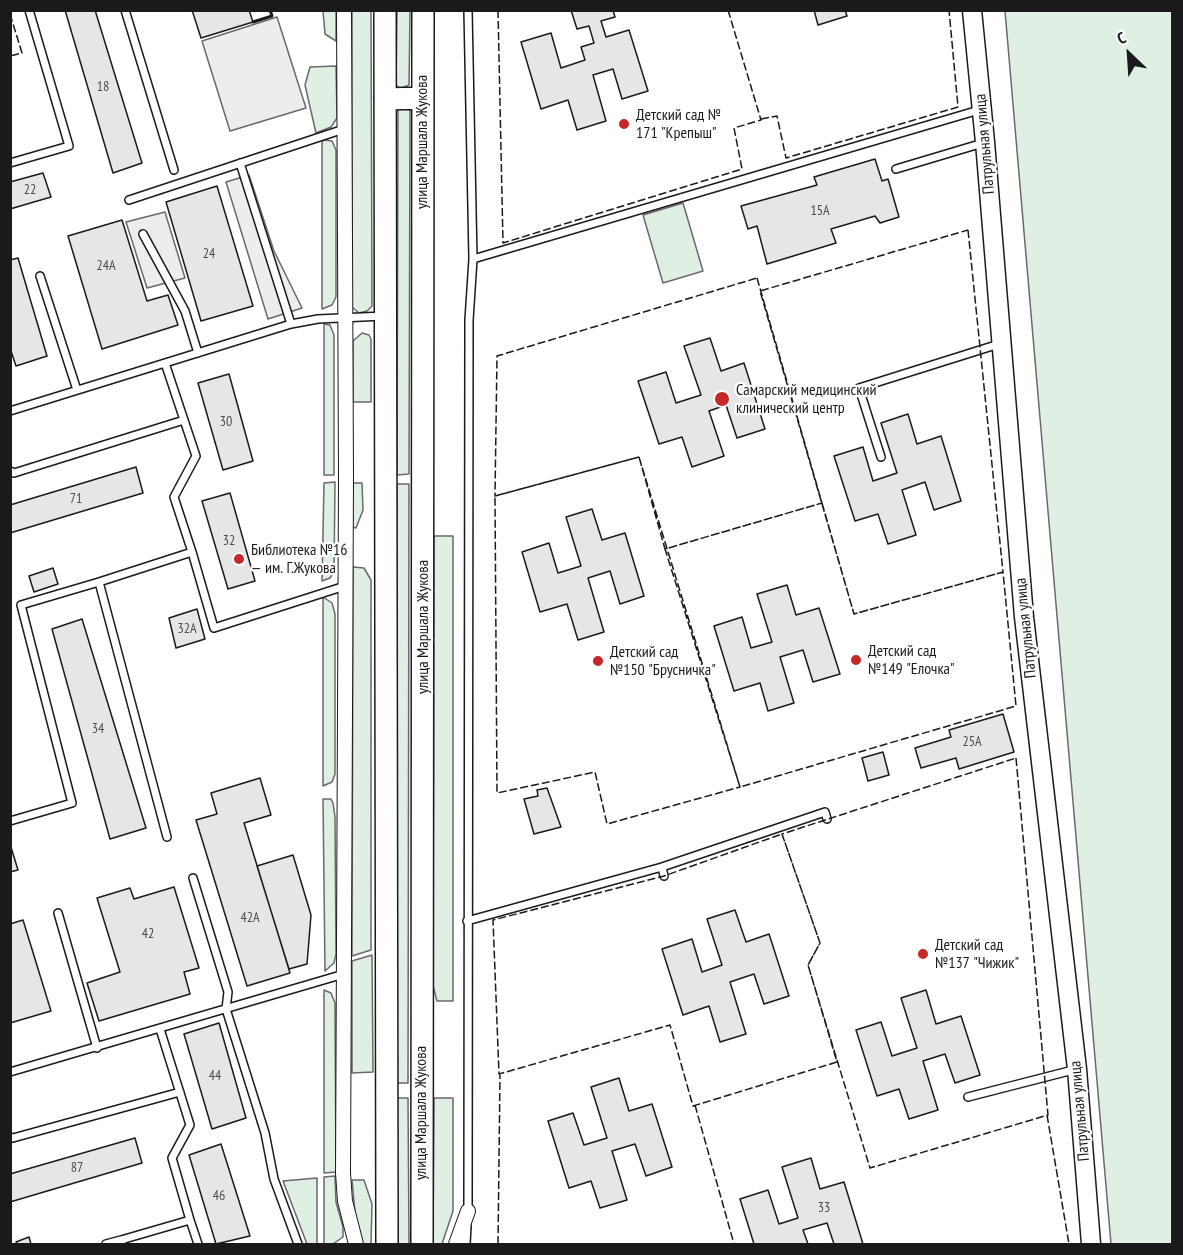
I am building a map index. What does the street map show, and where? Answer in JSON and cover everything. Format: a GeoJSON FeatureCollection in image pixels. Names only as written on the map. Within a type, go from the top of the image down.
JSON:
{"type":"FeatureCollection","features":[{"type":"Feature","properties":{"kind":"main road","name":"улица Маршала Жукова"},"geometry":{"type":"LineString","coordinates":[[385,10],[387,1245]]}},
{"type":"Feature","properties":{"kind":"main road","name":"улица Маршала Жукова"},"geometry":{"type":"LineString","coordinates":[[422,1245],[423,10]]}},
{"type":"Feature","properties":{"kind":"main road"},"geometry":{"type":"LineString","coordinates":[[385,99],[423,98]]}},
{"type":"Feature","properties":{"kind":"street"},"geometry":{"type":"LineString","coordinates":[[344,10],[346,318],[343,1173],[345,1201],[356,1244]]}},
{"type":"Feature","properties":{"kind":"street","name":"Патрульная улица"},"geometry":{"type":"LineString","coordinates":[[972,10],[1024,617],[1077,1070],[1091,1245]]}},
{"type":"Feature","properties":{"kind":"street"},"geometry":{"type":"LineString","coordinates":[[456,1245],[468,1210]]}},
{"type":"Feature","properties":{"kind":"lane"},"geometry":{"type":"LineString","coordinates":[[10,163],[69,146],[28,10]]}},
{"type":"Feature","properties":{"kind":"lane"},"geometry":{"type":"LineString","coordinates":[[125,10],[174,170]]}},
{"type":"Feature","properties":{"kind":"lane"},"geometry":{"type":"LineString","coordinates":[[466,1245],[468,1210],[469,320],[473,259],[468,10]]}},
{"type":"Feature","properties":{"kind":"lane"},"geometry":{"type":"LineString","coordinates":[[473,259],[982,109]]}},
{"type":"Feature","properties":{"kind":"lane"},"geometry":{"type":"LineString","coordinates":[[129,200],[344,129]]}},
{"type":"Feature","properties":{"kind":"lane"},"geometry":{"type":"LineString","coordinates":[[896,169],[985,142]]}},
{"type":"Feature","properties":{"kind":"lane"},"geometry":{"type":"LineString","coordinates":[[240,163],[291,324]]}},
{"type":"Feature","properties":{"kind":"lane"},"geometry":{"type":"LineString","coordinates":[[143,234],[185,311],[198,352]]}},
{"type":"Feature","properties":{"kind":"lane"},"geometry":{"type":"LineString","coordinates":[[40,276],[77,390]]}},
{"type":"Feature","properties":{"kind":"lane"},"geometry":{"type":"LineString","coordinates":[[10,411],[291,324],[386,316]]}},
{"type":"Feature","properties":{"kind":"lane"},"geometry":{"type":"LineString","coordinates":[[880,457],[859,388],[1002,344]]}},
{"type":"Feature","properties":{"kind":"lane"},"geometry":{"type":"LineString","coordinates":[[165,363],[196,456],[174,497],[214,628],[345,586]]}},
{"type":"Feature","properties":{"kind":"lane"},"geometry":{"type":"LineString","coordinates":[[10,471],[14,473],[184,420]]}},
{"type":"Feature","properties":{"kind":"lane"},"geometry":{"type":"LineString","coordinates":[[10,820],[72,803],[21,605],[192,552]]}},
{"type":"Feature","properties":{"kind":"lane"},"geometry":{"type":"LineString","coordinates":[[99,582],[167,837]]}},
{"type":"Feature","properties":{"kind":"lane"},"geometry":{"type":"LineString","coordinates":[[467,921],[662,867],[825,812],[827,819]]}},
{"type":"Feature","properties":{"kind":"lane"},"geometry":{"type":"LineString","coordinates":[[662,867],[664,876]]}},
{"type":"Feature","properties":{"kind":"lane"},"geometry":{"type":"LineString","coordinates":[[193,878],[228,992],[226,1009],[265,1133],[274,1179],[298,1245]]}},
{"type":"Feature","properties":{"kind":"lane"},"geometry":{"type":"LineString","coordinates":[[58,913],[97,1048]]}},
{"type":"Feature","properties":{"kind":"lane"},"geometry":{"type":"LineString","coordinates":[[10,1072],[344,974]]}},
{"type":"Feature","properties":{"kind":"lane"},"geometry":{"type":"LineString","coordinates":[[160,1029],[190,1125],[172,1158],[198,1245]]}},
{"type":"Feature","properties":{"kind":"lane"},"geometry":{"type":"LineString","coordinates":[[968,1097],[1077,1070]]}},
{"type":"Feature","properties":{"kind":"lane"},"geometry":{"type":"LineString","coordinates":[[10,1137],[180,1092]]}},
{"type":"Feature","properties":{"kind":"lane"},"geometry":{"type":"LineString","coordinates":[[106,1245],[190,1220]]}},
{"type":"Feature","properties":{"kind":"green space"},"geometry":{"type":"Polygon","coordinates":[[[323,11],[336,11],[336,41],[325,34],[323,11]]]}},
{"type":"Feature","properties":{"kind":"green space"},"geometry":{"type":"Polygon","coordinates":[[[352,11],[371,11],[372,306],[367,311],[359,313],[352,307],[352,11]]]}},
{"type":"Feature","properties":{"kind":"green space"},"geometry":{"type":"Polygon","coordinates":[[[397,11],[410,11],[409,85],[400,89],[396,85],[397,11]]]}},
{"type":"Feature","properties":{"kind":"green space"},"geometry":{"type":"Polygon","coordinates":[[[1005,11],[1172,11],[1172,1244],[1111,1244],[1005,11]]]}},
{"type":"Feature","properties":{"kind":"green space"},"geometry":{"type":"Polygon","coordinates":[[[336,66],[337,118],[331,127],[316,133],[305,85],[310,67],[336,66]]]}},
{"type":"Feature","properties":{"kind":"green space"},"geometry":{"type":"Polygon","coordinates":[[[400,108],[410,110],[409,474],[397,475],[398,110],[400,108]]]}},
{"type":"Feature","properties":{"kind":"green space"},"geometry":{"type":"Polygon","coordinates":[[[322,141],[332,141],[336,150],[336,297],[332,305],[322,309],[322,141]]]}},
{"type":"Feature","properties":{"kind":"green space"},"geometry":{"type":"Polygon","coordinates":[[[683,203],[703,271],[663,283],[643,215],[683,203]]]}},
{"type":"Feature","properties":{"kind":"green space"},"geometry":{"type":"Polygon","coordinates":[[[324,324],[330,325],[334,335],[334,475],[324,475],[324,324]]]}},
{"type":"Feature","properties":{"kind":"green space"},"geometry":{"type":"Polygon","coordinates":[[[362,333],[369,335],[371,339],[371,402],[353,402],[353,341],[362,333]]]}},
{"type":"Feature","properties":{"kind":"green space"},"geometry":{"type":"Polygon","coordinates":[[[335,482],[334,572],[330,578],[322,581],[324,483],[335,482]]]}},
{"type":"Feature","properties":{"kind":"green space"},"geometry":{"type":"Polygon","coordinates":[[[352,483],[362,483],[363,510],[356,528],[352,527],[352,483]]]}},
{"type":"Feature","properties":{"kind":"green space"},"geometry":{"type":"Polygon","coordinates":[[[397,484],[409,484],[408,1083],[396,1083],[397,484]]]}},
{"type":"Feature","properties":{"kind":"green space"},"geometry":{"type":"Polygon","coordinates":[[[434,536],[453,536],[453,1001],[437,1001],[433,986],[434,536]]]}},
{"type":"Feature","properties":{"kind":"green space"},"geometry":{"type":"Polygon","coordinates":[[[353,567],[364,568],[371,580],[371,950],[352,956],[353,567]]]}},
{"type":"Feature","properties":{"kind":"green space"},"geometry":{"type":"Polygon","coordinates":[[[323,597],[332,603],[335,614],[335,774],[332,782],[323,786],[323,597]]]}},
{"type":"Feature","properties":{"kind":"green space"},"geometry":{"type":"Polygon","coordinates":[[[323,799],[331,799],[335,817],[336,954],[334,963],[325,971],[323,799]]]}},
{"type":"Feature","properties":{"kind":"green space"},"geometry":{"type":"Polygon","coordinates":[[[372,955],[373,1072],[352,1073],[352,961],[372,955]]]}},
{"type":"Feature","properties":{"kind":"green space"},"geometry":{"type":"Polygon","coordinates":[[[324,990],[331,993],[335,1003],[336,1172],[324,1173],[324,990]]]}},
{"type":"Feature","properties":{"kind":"green space"},"geometry":{"type":"Polygon","coordinates":[[[396,1098],[408,1098],[409,1244],[396,1244],[396,1098]]]}},
{"type":"Feature","properties":{"kind":"green space"},"geometry":{"type":"Polygon","coordinates":[[[434,1098],[453,1098],[453,1211],[442,1244],[433,1244],[434,1098]]]}},
{"type":"Feature","properties":{"kind":"green space"},"geometry":{"type":"Polygon","coordinates":[[[335,1176],[336,1202],[343,1227],[343,1237],[333,1244],[324,1244],[324,1177],[335,1176]]]}},
{"type":"Feature","properties":{"kind":"green space"},"geometry":{"type":"Polygon","coordinates":[[[317,1178],[317,1244],[307,1244],[283,1181],[317,1178]]]}},
{"type":"Feature","properties":{"kind":"green space"},"geometry":{"type":"Polygon","coordinates":[[[352,1180],[364,1180],[372,1204],[371,1244],[363,1244],[356,1223],[352,1180]]]}},
{"type":"Feature","properties":{"kind":"shaded area"},"geometry":{"type":"Polygon","coordinates":[[[277,17],[306,108],[230,131],[202,41],[277,17]]]}},
{"type":"Feature","properties":{"kind":"shaded area"},"geometry":{"type":"Polygon","coordinates":[[[249,175],[274,251],[302,308],[268,319],[226,182],[249,175]]]}},
{"type":"Feature","properties":{"kind":"shaded area"},"geometry":{"type":"Polygon","coordinates":[[[165,212],[185,278],[147,288],[126,222],[165,212]]]}},
{"type":"Feature","properties":{"kind":"building"},"geometry":{"type":"Polygon","coordinates":[[[65,10],[95,10],[142,163],[113,173],[65,10]]]}},
{"type":"Feature","properties":{"kind":"building"},"geometry":{"type":"Polygon","coordinates":[[[192,10],[249,10],[253,22],[201,38],[192,10]]]}},
{"type":"Feature","properties":{"kind":"building"},"geometry":{"type":"Polygon","coordinates":[[[571,10],[613,10],[615,17],[601,21],[606,37],[629,30],[648,91],[622,99],[613,69],[593,75],[606,121],[577,130],[568,100],[541,109],[521,42],[551,33],[561,68],[585,60],[581,47],[594,43],[589,26],[577,29],[571,10]]]}},
{"type":"Feature","properties":{"kind":"building"},"geometry":{"type":"Polygon","coordinates":[[[814,10],[845,10],[847,16],[818,25],[814,10]]]}},
{"type":"Feature","properties":{"kind":"building"},"geometry":{"type":"Polygon","coordinates":[[[875,159],[882,181],[888,179],[899,217],[880,223],[875,216],[831,229],[836,243],[767,264],[757,226],[748,229],[741,206],[817,185],[814,177],[875,159]]]}},
{"type":"Feature","properties":{"kind":"building"},"geometry":{"type":"Polygon","coordinates":[[[43,173],[51,197],[10,209],[10,182],[43,173]]]}},
{"type":"Feature","properties":{"kind":"building"},"geometry":{"type":"Polygon","coordinates":[[[217,186],[253,306],[201,321],[166,202],[217,186]]]}},
{"type":"Feature","properties":{"kind":"building"},"geometry":{"type":"Polygon","coordinates":[[[122,220],[147,301],[168,295],[178,325],[102,349],[68,236],[122,220]]]}},
{"type":"Feature","properties":{"kind":"building"},"geometry":{"type":"Polygon","coordinates":[[[18,258],[47,356],[16,366],[10,348],[10,260],[18,258]]]}},
{"type":"Feature","properties":{"kind":"building","name":"Самарский медицинский клинический центр"},"geometry":{"type":"Polygon","coordinates":[[[710,338],[721,371],[744,363],[765,429],[737,438],[726,405],[709,411],[724,456],[692,467],[682,437],[659,444],[638,381],[666,372],[676,403],[701,395],[684,346],[710,338]]]}},
{"type":"Feature","properties":{"kind":"building"},"geometry":{"type":"Polygon","coordinates":[[[229,374],[253,461],[223,470],[198,383],[229,374]]]}},
{"type":"Feature","properties":{"kind":"building"},"geometry":{"type":"Polygon","coordinates":[[[908,414],[917,444],[941,436],[961,501],[934,510],[925,482],[902,490],[916,535],[888,544],[878,514],[855,521],[834,456],[863,447],[873,481],[897,473],[881,423],[908,414]]]}},
{"type":"Feature","properties":{"kind":"building"},"geometry":{"type":"Polygon","coordinates":[[[136,467],[143,493],[10,533],[10,505],[136,467]]]}},
{"type":"Feature","properties":{"kind":"building"},"geometry":{"type":"Polygon","coordinates":[[[230,493],[255,581],[228,589],[202,501],[230,493]]]}},
{"type":"Feature","properties":{"kind":"building"},"geometry":{"type":"Polygon","coordinates":[[[592,509],[602,540],[625,533],[644,596],[620,604],[610,571],[588,578],[604,632],[578,640],[567,604],[540,612],[522,552],[549,543],[558,573],[581,566],[566,517],[592,509]]]}},
{"type":"Feature","properties":{"kind":"building"},"geometry":{"type":"Polygon","coordinates":[[[53,568],[58,584],[34,592],[29,576],[53,568]]]}},
{"type":"Feature","properties":{"kind":"building"},"geometry":{"type":"Polygon","coordinates":[[[787,585],[796,615],[819,608],[840,674],[813,682],[803,650],[780,657],[794,703],[768,711],[760,683],[734,691],[714,626],[742,617],[751,648],[772,642],[757,594],[787,585]]]}},
{"type":"Feature","properties":{"kind":"building"},"geometry":{"type":"Polygon","coordinates":[[[197,609],[205,639],[176,648],[169,618],[197,609]]]}},
{"type":"Feature","properties":{"kind":"building"},"geometry":{"type":"Polygon","coordinates":[[[82,619],[146,828],[110,839],[52,629],[82,619]]]}},
{"type":"Feature","properties":{"kind":"building"},"geometry":{"type":"Polygon","coordinates":[[[1003,714],[1014,752],[959,769],[956,758],[921,768],[915,748],[951,737],[949,730],[1003,714]]]}},
{"type":"Feature","properties":{"kind":"building"},"geometry":{"type":"Polygon","coordinates":[[[883,752],[889,775],[868,781],[862,758],[883,752]]]}},
{"type":"Feature","properties":{"kind":"building"},"geometry":{"type":"Polygon","coordinates":[[[260,778],[271,815],[244,823],[290,973],[247,986],[196,820],[217,814],[211,793],[260,778]]]}},
{"type":"Feature","properties":{"kind":"building"},"geometry":{"type":"Polygon","coordinates":[[[547,788],[561,827],[534,834],[524,799],[538,796],[537,790],[547,788]]]}},
{"type":"Feature","properties":{"kind":"building"},"geometry":{"type":"Polygon","coordinates":[[[10,844],[18,870],[10,872],[10,844]]]}},
{"type":"Feature","properties":{"kind":"building"},"geometry":{"type":"Polygon","coordinates":[[[293,855],[311,915],[307,964],[289,969],[257,866],[293,855]]]}},
{"type":"Feature","properties":{"kind":"building"},"geometry":{"type":"Polygon","coordinates":[[[174,887],[199,968],[184,972],[190,994],[99,1021],[87,983],[120,972],[97,898],[130,888],[134,899],[174,887]]]}},
{"type":"Feature","properties":{"kind":"building"},"geometry":{"type":"Polygon","coordinates":[[[735,910],[746,942],[769,934],[789,996],[764,1004],[754,974],[730,982],[746,1034],[720,1042],[709,1006],[683,1015],[662,949],[692,939],[702,972],[722,965],[707,919],[735,910]]]}},
{"type":"Feature","properties":{"kind":"building"},"geometry":{"type":"Polygon","coordinates":[[[23,920],[51,1011],[10,1023],[10,924],[23,920]]]}},
{"type":"Feature","properties":{"kind":"building"},"geometry":{"type":"Polygon","coordinates":[[[926,990],[936,1024],[961,1016],[980,1075],[955,1083],[945,1054],[923,1061],[938,1110],[909,1119],[899,1089],[877,1096],[856,1030],[881,1022],[892,1056],[917,1048],[901,998],[926,990]]]}},
{"type":"Feature","properties":{"kind":"building"},"geometry":{"type":"Polygon","coordinates":[[[219,1023],[246,1118],[212,1129],[184,1034],[219,1023]]]}},
{"type":"Feature","properties":{"kind":"building"},"geometry":{"type":"Polygon","coordinates":[[[619,1078],[629,1111],[652,1104],[672,1167],[646,1176],[635,1144],[612,1151],[627,1200],[600,1208],[591,1181],[569,1188],[548,1121],[573,1113],[584,1145],[607,1138],[591,1087],[619,1078]]]}},
{"type":"Feature","properties":{"kind":"building"},"geometry":{"type":"Polygon","coordinates":[[[135,1138],[142,1163],[10,1202],[10,1174],[135,1138]]]}},
{"type":"Feature","properties":{"kind":"building"},"geometry":{"type":"Polygon","coordinates":[[[221,1144],[250,1236],[216,1244],[189,1155],[221,1144]]]}},
{"type":"Feature","properties":{"kind":"building"},"geometry":{"type":"Polygon","coordinates":[[[811,1158],[820,1189],[844,1182],[863,1244],[834,1244],[827,1223],[803,1230],[808,1244],[754,1244],[740,1199],[768,1190],[779,1224],[798,1218],[782,1167],[811,1158]]]}},
{"type":"Feature","properties":{"kind":"building"},"geometry":{"type":"Polygon","coordinates":[[[29,1237],[31,1244],[17,1244],[16,1242],[29,1237]]]}},
{"type":"Feature","properties":{"kind":"fence"},"geometry":{"type":"LineString","coordinates":[[498,10],[503,243],[742,169],[734,128],[761,120],[728,10]]}},
{"type":"Feature","properties":{"kind":"fence"},"geometry":{"type":"LineString","coordinates":[[761,119],[777,116],[786,158],[958,107],[949,10]]}},
{"type":"Feature","properties":{"kind":"fence"},"geometry":{"type":"LineString","coordinates":[[10,14],[22,53],[10,56]]}},
{"type":"Feature","properties":{"kind":"fence"},"geometry":{"type":"LineString","coordinates":[[968,230],[1003,572],[854,614],[760,291],[968,230]]}},
{"type":"Feature","properties":{"kind":"fence"},"geometry":{"type":"LineString","coordinates":[[757,278],[822,503],[665,549],[639,457],[495,496],[497,356],[757,278]]}},
{"type":"Feature","properties":{"kind":"fence"},"geometry":{"type":"LineString","coordinates":[[639,457],[740,787],[607,824],[595,772],[497,793],[495,496],[639,457]]}},
{"type":"Feature","properties":{"kind":"fence"},"geometry":{"type":"LineString","coordinates":[[822,503],[854,614],[1003,572],[1016,706],[740,787],[665,549],[822,503]]}},
{"type":"Feature","properties":{"kind":"fence"},"geometry":{"type":"LineString","coordinates":[[1016,758],[1048,1115],[870,1168],[808,965],[820,943],[782,834],[1016,758]]}},
{"type":"Feature","properties":{"kind":"fence"},"geometry":{"type":"LineString","coordinates":[[782,834],[820,943],[808,965],[837,1062],[693,1106],[670,1025],[499,1074],[493,920],[664,876],[782,834]]}},
{"type":"Feature","properties":{"kind":"fence"},"geometry":{"type":"LineString","coordinates":[[498,1244],[500,1074]]}},
{"type":"Feature","properties":{"kind":"fence"},"geometry":{"type":"LineString","coordinates":[[695,1105],[734,1244]]}},
{"type":"Feature","properties":{"kind":"fence"},"geometry":{"type":"LineString","coordinates":[[1047,1115],[1069,1244]]}},
{"type":"Feature","properties":{"kind":"wall"},"geometry":{"type":"LineString","coordinates":[[253,22],[272,16],[270,10]]}},
{"type":"Feature","properties":{"kind":"place","name":"Детский сад № 171 \"Крепыш\""},"geometry":{"type":"Point","coordinates":[624,124]}},
{"type":"Feature","properties":{"kind":"place","name":"Самарский медицинский клинический центр"},"geometry":{"type":"Point","coordinates":[722,399]}},
{"type":"Feature","properties":{"kind":"place","name":"Библиотека №16 — им. Г.Жукова"},"geometry":{"type":"Point","coordinates":[239,559]}},
{"type":"Feature","properties":{"kind":"place","name":"Детский сад №149 \"Елочка\""},"geometry":{"type":"Point","coordinates":[856,660]}},
{"type":"Feature","properties":{"kind":"place","name":"Детский сад №150 \"Брусничка\""},"geometry":{"type":"Point","coordinates":[598,661]}},
{"type":"Feature","properties":{"kind":"place","name":"Детский сад №137 \"Чижик\""},"geometry":{"type":"Point","coordinates":[923,954]}}]}
